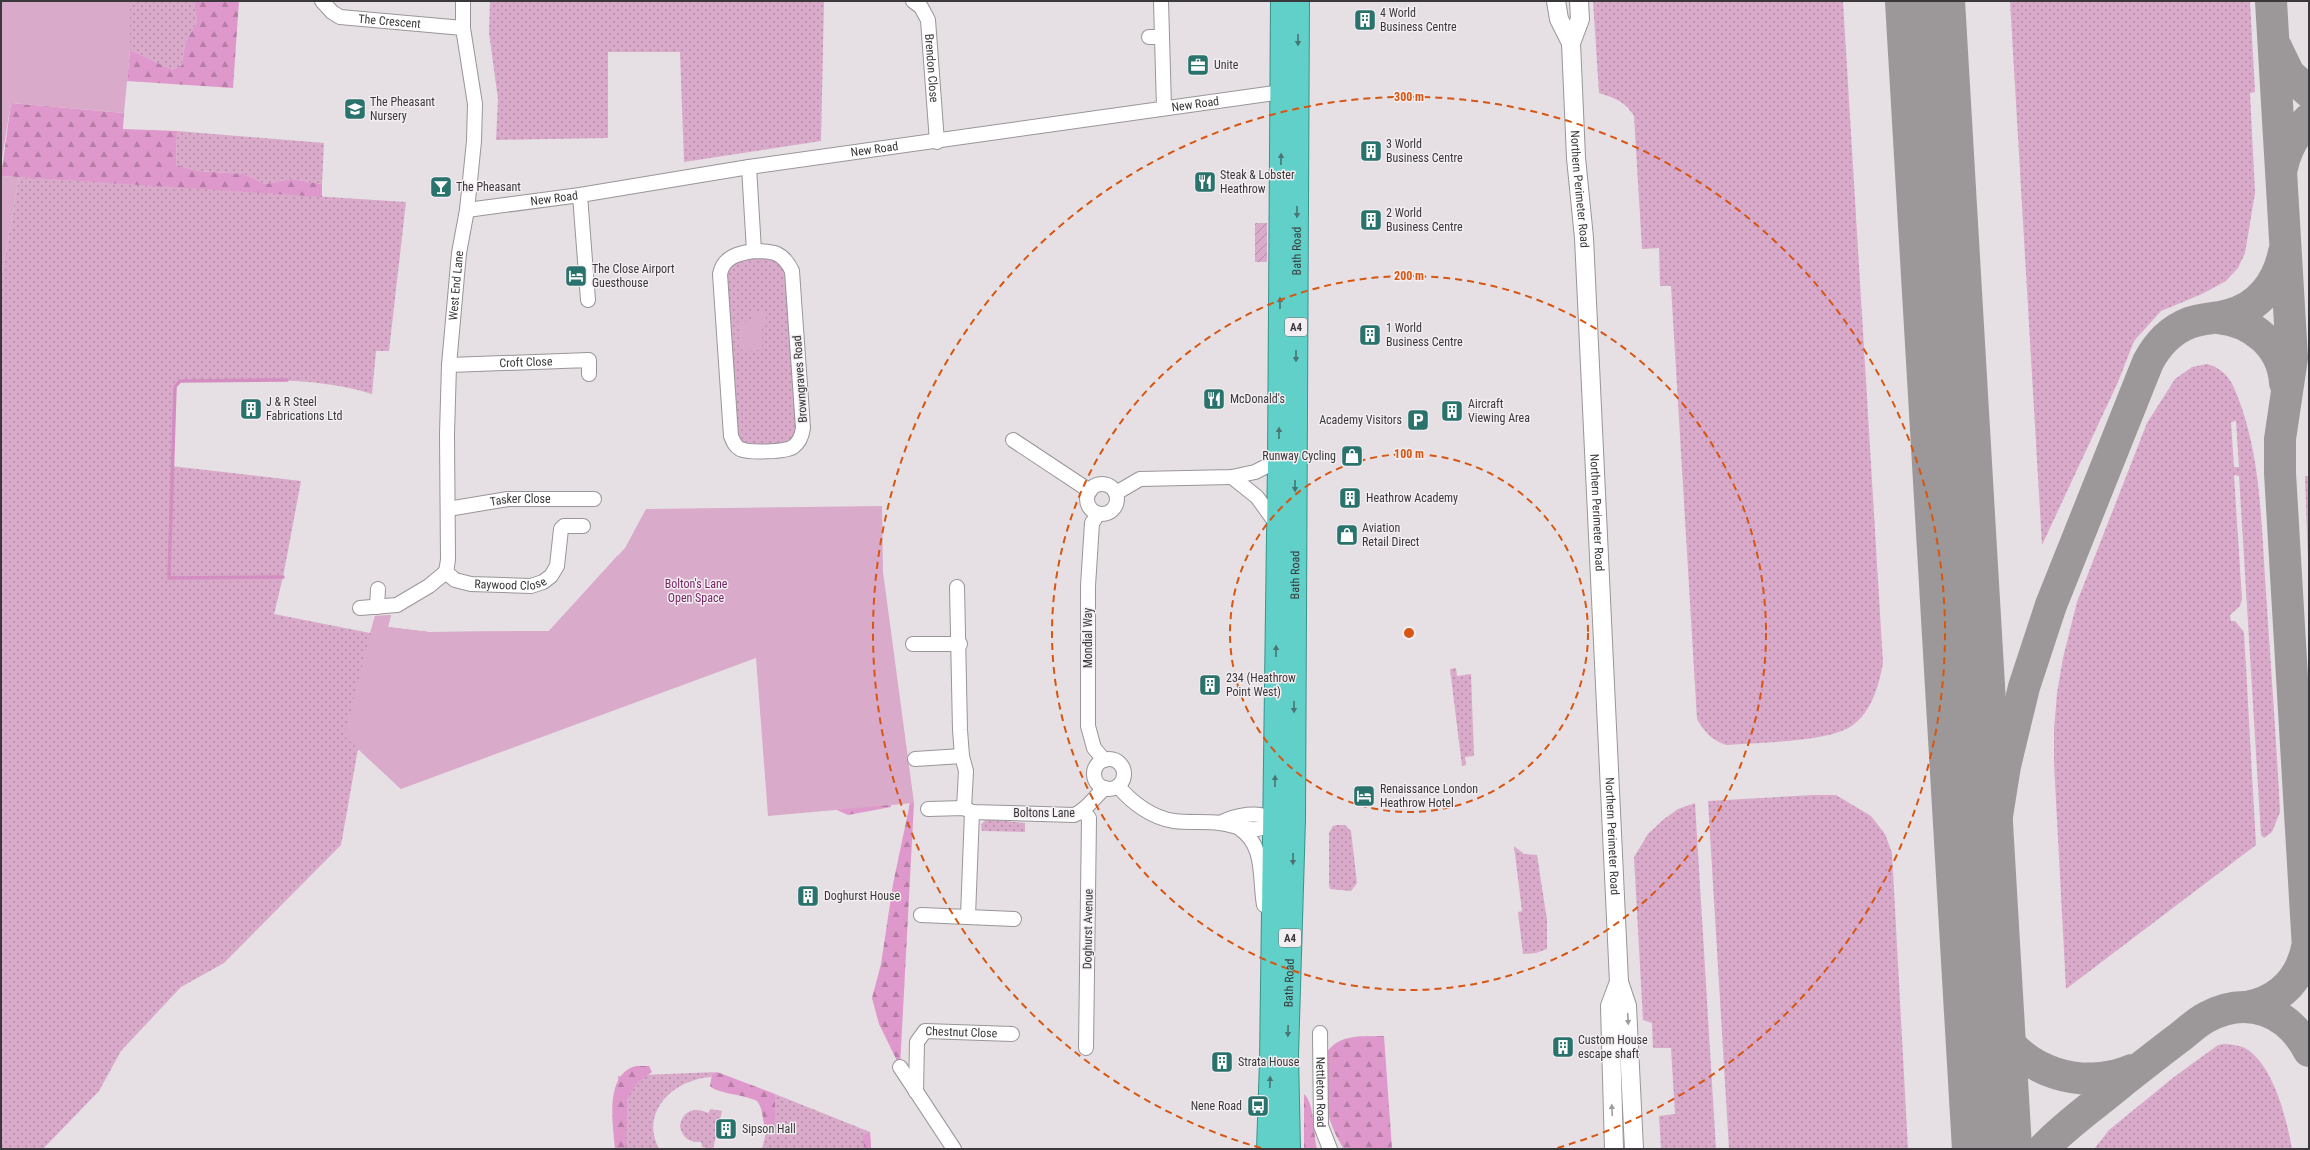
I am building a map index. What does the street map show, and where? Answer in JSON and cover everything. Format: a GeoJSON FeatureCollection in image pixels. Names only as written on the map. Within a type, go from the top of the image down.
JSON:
{"type":"FeatureCollection","features":[{"type":"Feature","properties":{"kind":"highway","name":"Bath Road"},"geometry":{"type":"LineString","coordinates":[[1282,1],[1278,528],[1289,1149]]}},
{"type":"Feature","properties":{"kind":"highway","name":"Bath Road"},"geometry":{"type":"LineString","coordinates":[[1268,1149],[1272,945],[1284,820],[1298,1]]}},
{"type":"Feature","properties":{"kind":"street","name":"The Crescent"},"geometry":{"type":"LineString","coordinates":[[322,1],[332,12],[340,17],[463,28]]}},
{"type":"Feature","properties":{"kind":"street","name":"West End Lane"},"geometry":{"type":"LineString","coordinates":[[446,572],[448,560],[447,434],[449,365],[459,253],[467,210],[474,141],[475,104],[463,28],[463,1]]}},
{"type":"Feature","properties":{"kind":"street","name":"Brendon Close"},"geometry":{"type":"LineString","coordinates":[[913,1],[921,7],[928,20],[937,142]]}},
{"type":"Feature","properties":{"kind":"street"},"geometry":{"type":"LineString","coordinates":[[1161,1],[1155,37],[1164,108]]}},
{"type":"Feature","properties":{"kind":"street","name":"Northern Perimeter Road"},"geometry":{"type":"LineString","coordinates":[[1556,1],[1558,19],[1571,43]]}},
{"type":"Feature","properties":{"kind":"street","name":"Northern Perimeter Road"},"geometry":{"type":"LineString","coordinates":[[1579,1],[1580,19],[1571,43],[1576,158],[1584,238],[1619,982],[1627,1006],[1634,1149]]}},
{"type":"Feature","properties":{"kind":"street","name":"New Road"},"geometry":{"type":"LineString","coordinates":[[467,210],[580,195],[749,167],[937,142],[1282,92]]}},
{"type":"Feature","properties":{"kind":"street"},"geometry":{"type":"LineString","coordinates":[[749,167],[754,251]]}},
{"type":"Feature","properties":{"kind":"street"},"geometry":{"type":"LineString","coordinates":[[580,195],[588,300]]}},
{"type":"Feature","properties":{"kind":"street","name":"Browngraves Road"},"geometry":{"type":"LineString","coordinates":[[754,251],[776,252],[786,258],[792,270],[803,428],[798,442],[791,448],[781,450],[744,450],[737,447],[731,436],[720,274],[726,261],[731,257],[754,251]]}},
{"type":"Feature","properties":{"kind":"street","name":"Croft Close"},"geometry":{"type":"LineString","coordinates":[[449,365],[589,360],[589,374]]}},
{"type":"Feature","properties":{"kind":"street"},"geometry":{"type":"LineString","coordinates":[[1013,440],[1090,491]]}},
{"type":"Feature","properties":{"kind":"street"},"geometry":{"type":"LineString","coordinates":[[1116,493],[1140,479],[1232,477],[1256,472],[1279,460]]}},
{"type":"Feature","properties":{"kind":"street"},"geometry":{"type":"LineString","coordinates":[[1232,477],[1257,497],[1278,528]]}},
{"type":"Feature","properties":{"kind":"street"},"geometry":{"type":"LineString","coordinates":[[1101,484],[1110,486],[1116,493],[1117,503],[1112,511],[1108,514],[1098,514],[1088,504],[1090,491],[1101,484]]}},
{"type":"Feature","properties":{"kind":"street","name":"Tasker Close"},"geometry":{"type":"LineString","coordinates":[[448,509],[508,499],[594,499]]}},
{"type":"Feature","properties":{"kind":"street","name":"Mondial Way"},"geometry":{"type":"LineString","coordinates":[[1098,514],[1092,523],[1088,586],[1088,726],[1094,748],[1104,760]]}},
{"type":"Feature","properties":{"kind":"street","name":"Raywood Close"},"geometry":{"type":"LineString","coordinates":[[446,572],[455,580],[471,584],[531,586],[543,582],[551,576],[557,566],[560,528],[564,526],[584,526]]}},
{"type":"Feature","properties":{"kind":"street"},"geometry":{"type":"LineString","coordinates":[[360,608],[397,605],[428,586],[446,572]]}},
{"type":"Feature","properties":{"kind":"street"},"geometry":{"type":"LineString","coordinates":[[957,587],[960,644],[960,730],[962,756],[966,770],[968,810],[968,916]]}},
{"type":"Feature","properties":{"kind":"street"},"geometry":{"type":"LineString","coordinates":[[377,607],[378,589]]}},
{"type":"Feature","properties":{"kind":"street"},"geometry":{"type":"LineString","coordinates":[[913,644],[960,644]]}},
{"type":"Feature","properties":{"kind":"street"},"geometry":{"type":"LineString","coordinates":[[915,759],[962,756]]}},
{"type":"Feature","properties":{"kind":"street"},"geometry":{"type":"LineString","coordinates":[[1112,787],[1124,777],[1123,768],[1116,761],[1104,760],[1097,766],[1094,774],[1097,783],[1112,787],[1141,808],[1172,821],[1220,823],[1239,828],[1260,830],[1284,820]]}},
{"type":"Feature","properties":{"kind":"street","name":"Boltons Lane"},"geometry":{"type":"LineString","coordinates":[[928,808],[1074,815],[1084,812],[1093,797],[1112,787]]}},
{"type":"Feature","properties":{"kind":"street","name":"Doghurst Avenue"},"geometry":{"type":"LineString","coordinates":[[1084,812],[1090,818],[1086,1048]]}},
{"type":"Feature","properties":{"kind":"street"},"geometry":{"type":"LineString","coordinates":[[1220,823],[1229,818],[1256,814],[1265,814],[1284,820]]}},
{"type":"Feature","properties":{"kind":"street","name":"Bath Road"},"geometry":{"type":"LineString","coordinates":[[1239,828],[1248,833],[1258,852],[1263,900],[1272,945]]}},
{"type":"Feature","properties":{"kind":"street"},"geometry":{"type":"LineString","coordinates":[[920,915],[1014,919]]}},
{"type":"Feature","properties":{"kind":"street","name":"Northern Perimeter Road"},"geometry":{"type":"LineString","coordinates":[[1614,1149],[1610,1006],[1619,982]]}},
{"type":"Feature","properties":{"kind":"street","name":"Chestnut Close"},"geometry":{"type":"LineString","coordinates":[[916,1092],[917,1042],[925,1031],[1012,1034]]}},
{"type":"Feature","properties":{"kind":"street","name":"Nettleton Road"},"geometry":{"type":"LineString","coordinates":[[1320,1033],[1320,1121],[1322,1134],[1330,1149]]}},
{"type":"Feature","properties":{"kind":"street"},"geometry":{"type":"LineString","coordinates":[[900,1068],[954,1149]]}},
{"type":"Feature","properties":{"kind":"green space"},"geometry":{"type":"Polygon","coordinates":[[[1,1],[130,1],[130,50],[124,113],[11,103],[1,165],[1,1]]]}},
{"type":"Feature","properties":{"kind":"green space"},"geometry":{"type":"Polygon","coordinates":[[[130,1],[194,1],[197,22],[185,43],[182,65],[173,70],[130,50],[130,1]]]}},
{"type":"Feature","properties":{"kind":"green space"},"geometry":{"type":"Polygon","coordinates":[[[194,1],[239,1],[233,88],[127,81],[130,50],[173,70],[182,65],[185,43],[197,22],[194,1]]]}},
{"type":"Feature","properties":{"kind":"green space"},"geometry":{"type":"Polygon","coordinates":[[[490,1],[824,1],[821,141],[684,162],[680,52],[608,52],[608,138],[496,140],[498,99],[489,33],[490,1]]]}},
{"type":"Feature","properties":{"kind":"green space"},"geometry":{"type":"Polygon","coordinates":[[[1593,1],[1843,1],[1883,663],[1877,689],[1870,705],[1860,719],[1842,731],[1792,741],[1726,745],[1709,735],[1697,719],[1671,286],[1660,286],[1659,248],[1642,249],[1634,116],[1623,103],[1599,93],[1593,1]]]}},
{"type":"Feature","properties":{"kind":"green space"},"geometry":{"type":"Polygon","coordinates":[[[2010,1],[2250,1],[2255,92],[2250,93],[2255,193],[2245,253],[2238,268],[2226,281],[2202,294],[2161,311],[2134,341],[2118,382],[2042,545],[2010,1]]]}},
{"type":"Feature","properties":{"kind":"green space"},"geometry":{"type":"Polygon","coordinates":[[[11,103],[124,113],[123,129],[177,131],[176,165],[198,171],[244,174],[265,184],[291,179],[322,184],[322,197],[1,176],[11,103]]]}},
{"type":"Feature","properties":{"kind":"green space"},"geometry":{"type":"Polygon","coordinates":[[[177,131],[324,143],[322,184],[291,179],[265,184],[244,174],[198,171],[176,165],[177,131]]]}},
{"type":"Feature","properties":{"kind":"green space"},"geometry":{"type":"Polygon","coordinates":[[[1,176],[19,177],[1,280],[1,176]]]}},
{"type":"Feature","properties":{"kind":"green space"},"geometry":{"type":"Polygon","coordinates":[[[19,177],[406,202],[389,351],[376,351],[372,394],[325,384],[277,380],[181,381],[175,387],[171,466],[301,481],[283,577],[274,614],[370,633],[375,616],[391,615],[388,627],[429,632],[549,631],[618,555],[637,623],[401,789],[358,749],[341,845],[224,963],[181,987],[121,1051],[99,1091],[43,1149],[1,1149],[1,280],[19,177]]]}},
{"type":"Feature","properties":{"kind":"green space"},"geometry":{"type":"Polygon","coordinates":[[[1255,223],[1267,223],[1267,262],[1255,262],[1255,223]]]}},
{"type":"Feature","properties":{"kind":"green space"},"geometry":{"type":"Polygon","coordinates":[[[775,257],[788,271],[797,431],[789,444],[746,446],[737,437],[727,277],[729,265],[740,258],[775,257]]]}},
{"type":"Feature","properties":{"kind":"green space"},"geometry":{"type":"Polygon","coordinates":[[[753,312],[766,312],[766,326],[762,326],[762,350],[742,351],[738,322],[754,321],[753,312]]]}},
{"type":"Feature","properties":{"kind":"green space"},"geometry":{"type":"Polygon","coordinates":[[[2207,364],[2213,366],[2226,375],[2237,395],[2251,439],[2260,508],[2280,812],[2272,832],[2264,838],[2261,835],[2239,476],[2234,475],[2242,599],[2240,606],[2230,615],[2231,621],[2235,621],[2244,632],[2256,845],[2066,989],[2054,763],[2054,730],[2057,693],[2063,658],[2077,602],[2147,423],[2175,379],[2192,367],[2207,364]],[[2236,421],[2231,422],[2234,467],[2239,467],[2236,421]]]}},
{"type":"Feature","properties":{"kind":"green space"},"geometry":{"type":"Polygon","coordinates":[[[2305,476],[2309,476],[2309,589],[2305,476]]]}},
{"type":"Feature","properties":{"kind":"green space","name":"Bolton's Lane Open Space"},"geometry":{"type":"Polygon","coordinates":[[[882,506],[883,572],[914,803],[768,816],[756,658],[401,789],[344,736],[375,616],[391,615],[388,627],[429,632],[549,631],[625,548],[646,509],[882,506]]]}},
{"type":"Feature","properties":{"kind":"green space"},"geometry":{"type":"Polygon","coordinates":[[[1456,668],[1457,676],[1471,674],[1474,756],[1465,757],[1466,765],[1462,766],[1450,669],[1456,668]]]}},
{"type":"Feature","properties":{"kind":"green space"},"geometry":{"type":"Polygon","coordinates":[[[1836,795],[1871,816],[1885,834],[1892,853],[1908,1149],[1729,1149],[1708,801],[1836,795]]]}},
{"type":"Feature","properties":{"kind":"green space"},"geometry":{"type":"Polygon","coordinates":[[[840,802],[891,805],[891,807],[848,815],[837,810],[840,802]]]}},
{"type":"Feature","properties":{"kind":"green space"},"geometry":{"type":"Polygon","coordinates":[[[910,803],[914,803],[900,1067],[879,1024],[872,998],[881,964],[893,884],[910,803]]]}},
{"type":"Feature","properties":{"kind":"green space"},"geometry":{"type":"Polygon","coordinates":[[[1695,803],[1716,1149],[1661,1149],[1659,1116],[1675,1114],[1671,1048],[1653,1048],[1652,1023],[1643,1020],[1634,857],[1648,834],[1664,819],[1678,809],[1695,803]]]}},
{"type":"Feature","properties":{"kind":"green space"},"geometry":{"type":"Polygon","coordinates":[[[986,819],[1025,823],[1025,832],[982,831],[981,825],[986,819]]]}},
{"type":"Feature","properties":{"kind":"green space"},"geometry":{"type":"Polygon","coordinates":[[[1345,825],[1351,831],[1357,883],[1351,891],[1330,889],[1329,885],[1329,833],[1333,826],[1345,825]]]}},
{"type":"Feature","properties":{"kind":"green space"},"geometry":{"type":"Polygon","coordinates":[[[1514,846],[1524,854],[1537,855],[1547,920],[1547,949],[1536,953],[1523,954],[1518,912],[1522,911],[1514,846]]]}},
{"type":"Feature","properties":{"kind":"green space"},"geometry":{"type":"Polygon","coordinates":[[[1361,1036],[1384,1036],[1392,1149],[1344,1149],[1331,1124],[1326,1102],[1325,1091],[1327,1052],[1332,1046],[1345,1039],[1361,1036]]]}},
{"type":"Feature","properties":{"kind":"green space"},"geometry":{"type":"Polygon","coordinates":[[[2226,1044],[2240,1046],[2252,1053],[2267,1072],[2279,1098],[2292,1149],[2094,1149],[2109,1130],[2174,1077],[2218,1045],[2226,1044]]]}},
{"type":"Feature","properties":{"kind":"green space"},"geometry":{"type":"Polygon","coordinates":[[[636,1066],[649,1066],[652,1072],[636,1084],[627,1099],[626,1149],[615,1149],[612,1114],[615,1089],[619,1079],[626,1071],[636,1066]]]}},
{"type":"Feature","properties":{"kind":"green space"},"geometry":{"type":"Polygon","coordinates":[[[717,1072],[713,1073],[711,1077],[697,1079],[684,1084],[673,1091],[664,1100],[657,1110],[653,1122],[654,1135],[659,1149],[622,1149],[618,1076],[717,1072]]]}},
{"type":"Feature","properties":{"kind":"green space"},"geometry":{"type":"Polygon","coordinates":[[[717,1072],[775,1094],[775,1115],[772,1132],[768,1133],[764,1126],[761,1109],[757,1101],[719,1091],[710,1086],[712,1074],[717,1072]]]}},
{"type":"Feature","properties":{"kind":"green space"},"geometry":{"type":"Polygon","coordinates":[[[775,1094],[870,1132],[871,1149],[762,1149],[775,1094]]]}},
{"type":"Feature","properties":{"kind":"green space"},"geometry":{"type":"Polygon","coordinates":[[[1304,1094],[1308,1099],[1312,1112],[1317,1149],[1304,1149],[1304,1094]]]}},
{"type":"Feature","properties":{"kind":"green space"},"geometry":{"type":"Polygon","coordinates":[[[711,1109],[722,1111],[713,1149],[702,1147],[701,1142],[690,1140],[684,1136],[680,1126],[686,1113],[698,1110],[708,1113],[711,1109]]]}},
{"type":"Feature","properties":{"kind":"green space"},"geometry":{"type":"Polygon","coordinates":[[[870,1132],[871,1149],[864,1149],[863,1136],[870,1132]]]}},
{"type":"Feature","properties":{"kind":"waterway"},"geometry":{"type":"LineString","coordinates":[[283,577],[169,578],[175,387],[180,381],[287,380]]}},
{"type":"Feature","properties":{"kind":"taxiway"},"geometry":{"type":"LineString","coordinates":[[2271,1],[2292,358],[2280,439],[2280,473],[2309,966]]}},
{"type":"Feature","properties":{"kind":"taxiway"},"geometry":{"type":"LineString","coordinates":[[2276,47],[2289,74],[2309,92]]}},
{"type":"Feature","properties":{"kind":"taxiway"},"geometry":{"type":"LineString","coordinates":[[2282,168],[2286,154],[2292,142],[2299,130],[2309,119]]}},
{"type":"Feature","properties":{"kind":"taxiway"},"geometry":{"type":"LineString","coordinates":[[1979,928],[2005,766],[2024,687],[2051,605],[2148,362],[2165,339],[2182,326],[2194,321],[2239,312],[2258,300],[2272,283],[2277,274],[2284,252]]}},
{"type":"Feature","properties":{"kind":"taxiway"},"geometry":{"type":"LineString","coordinates":[[2218,318],[2243,324],[2264,338],[2272,347],[2278,358],[2283,370],[2285,383]]}},
{"type":"Feature","properties":{"kind":"taxiway"},"geometry":{"type":"LineString","coordinates":[[2247,1007],[2270,999],[2288,986],[2301,967],[2308,943]]}},
{"type":"Feature","properties":{"kind":"taxiway"},"geometry":{"type":"LineString","coordinates":[[1982,986],[1996,1023],[2007,1040],[2021,1054],[2037,1065],[2055,1073],[2074,1078],[2094,1079],[2113,1076],[2132,1070]]}},
{"type":"Feature","properties":{"kind":"taxiway"},"geometry":{"type":"LineString","coordinates":[[2043,1149],[2071,1123],[2196,1024],[2207,1017],[2222,1011],[2237,1007],[2266,1011],[2278,1017],[2290,1026],[2300,1037],[2309,1051]]}},
{"type":"Feature","properties":{"kind":"runway"},"geometry":{"type":"LineString","coordinates":[[1925,1],[1992,1149]]}},
{"type":"Feature","properties":{"kind":"place","name":"4 World Business Centre"},"geometry":{"type":"Point","coordinates":[1365,20]}},
{"type":"Feature","properties":{"kind":"place","name":"Unite"},"geometry":{"type":"Point","coordinates":[1198,65]}},
{"type":"Feature","properties":{"kind":"place","name":"The Pheasant Nursery"},"geometry":{"type":"Point","coordinates":[355,109]}},
{"type":"Feature","properties":{"kind":"place","name":"3 World Business Centre"},"geometry":{"type":"Point","coordinates":[1371,151]}},
{"type":"Feature","properties":{"kind":"place","name":"Steak & Lobster Heathrow"},"geometry":{"type":"Point","coordinates":[1205,182]}},
{"type":"Feature","properties":{"kind":"place","name":"The Pheasant"},"geometry":{"type":"Point","coordinates":[441,187]}},
{"type":"Feature","properties":{"kind":"place","name":"2 World Business Centre"},"geometry":{"type":"Point","coordinates":[1371,220]}},
{"type":"Feature","properties":{"kind":"place","name":"The Close Airport Guesthouse"},"geometry":{"type":"Point","coordinates":[576,276]}},
{"type":"Feature","properties":{"kind":"place","name":"1 World Business Centre"},"geometry":{"type":"Point","coordinates":[1370,335]}},
{"type":"Feature","properties":{"kind":"place","name":"McDonald's"},"geometry":{"type":"Point","coordinates":[1214,399]}},
{"type":"Feature","properties":{"kind":"place","name":"J & R Steel Fabrications Ltd"},"geometry":{"type":"Point","coordinates":[251,409]}},
{"type":"Feature","properties":{"kind":"place","name":"Aircraft Viewing Area"},"geometry":{"type":"Point","coordinates":[1452,411]}},
{"type":"Feature","properties":{"kind":"place","name":"Academy Visitors"},"geometry":{"type":"Point","coordinates":[1418,420]}},
{"type":"Feature","properties":{"kind":"place","name":"Runway Cycling"},"geometry":{"type":"Point","coordinates":[1352,456]}},
{"type":"Feature","properties":{"kind":"place","name":"Heathrow Academy"},"geometry":{"type":"Point","coordinates":[1350,498]}},
{"type":"Feature","properties":{"kind":"place","name":"Aviation Retail Direct"},"geometry":{"type":"Point","coordinates":[1347,535]}},
{"type":"Feature","properties":{"kind":"place","name":"234 (Heathrow Point West)"},"geometry":{"type":"Point","coordinates":[1210,685]}},
{"type":"Feature","properties":{"kind":"place","name":"Renaissance London Heathrow Hotel"},"geometry":{"type":"Point","coordinates":[1364,796]}},
{"type":"Feature","properties":{"kind":"place","name":"Doghurst House"},"geometry":{"type":"Point","coordinates":[808,896]}},
{"type":"Feature","properties":{"kind":"place","name":"Custom House escape shaft"},"geometry":{"type":"Point","coordinates":[1563,1047]}},
{"type":"Feature","properties":{"kind":"place","name":"Strata House"},"geometry":{"type":"Point","coordinates":[1222,1062]}},
{"type":"Feature","properties":{"kind":"place","name":"Nene Road"},"geometry":{"type":"Point","coordinates":[1258,1106]}},
{"type":"Feature","properties":{"kind":"place","name":"Sipson Hall"},"geometry":{"type":"Point","coordinates":[726,1129]}}]}
